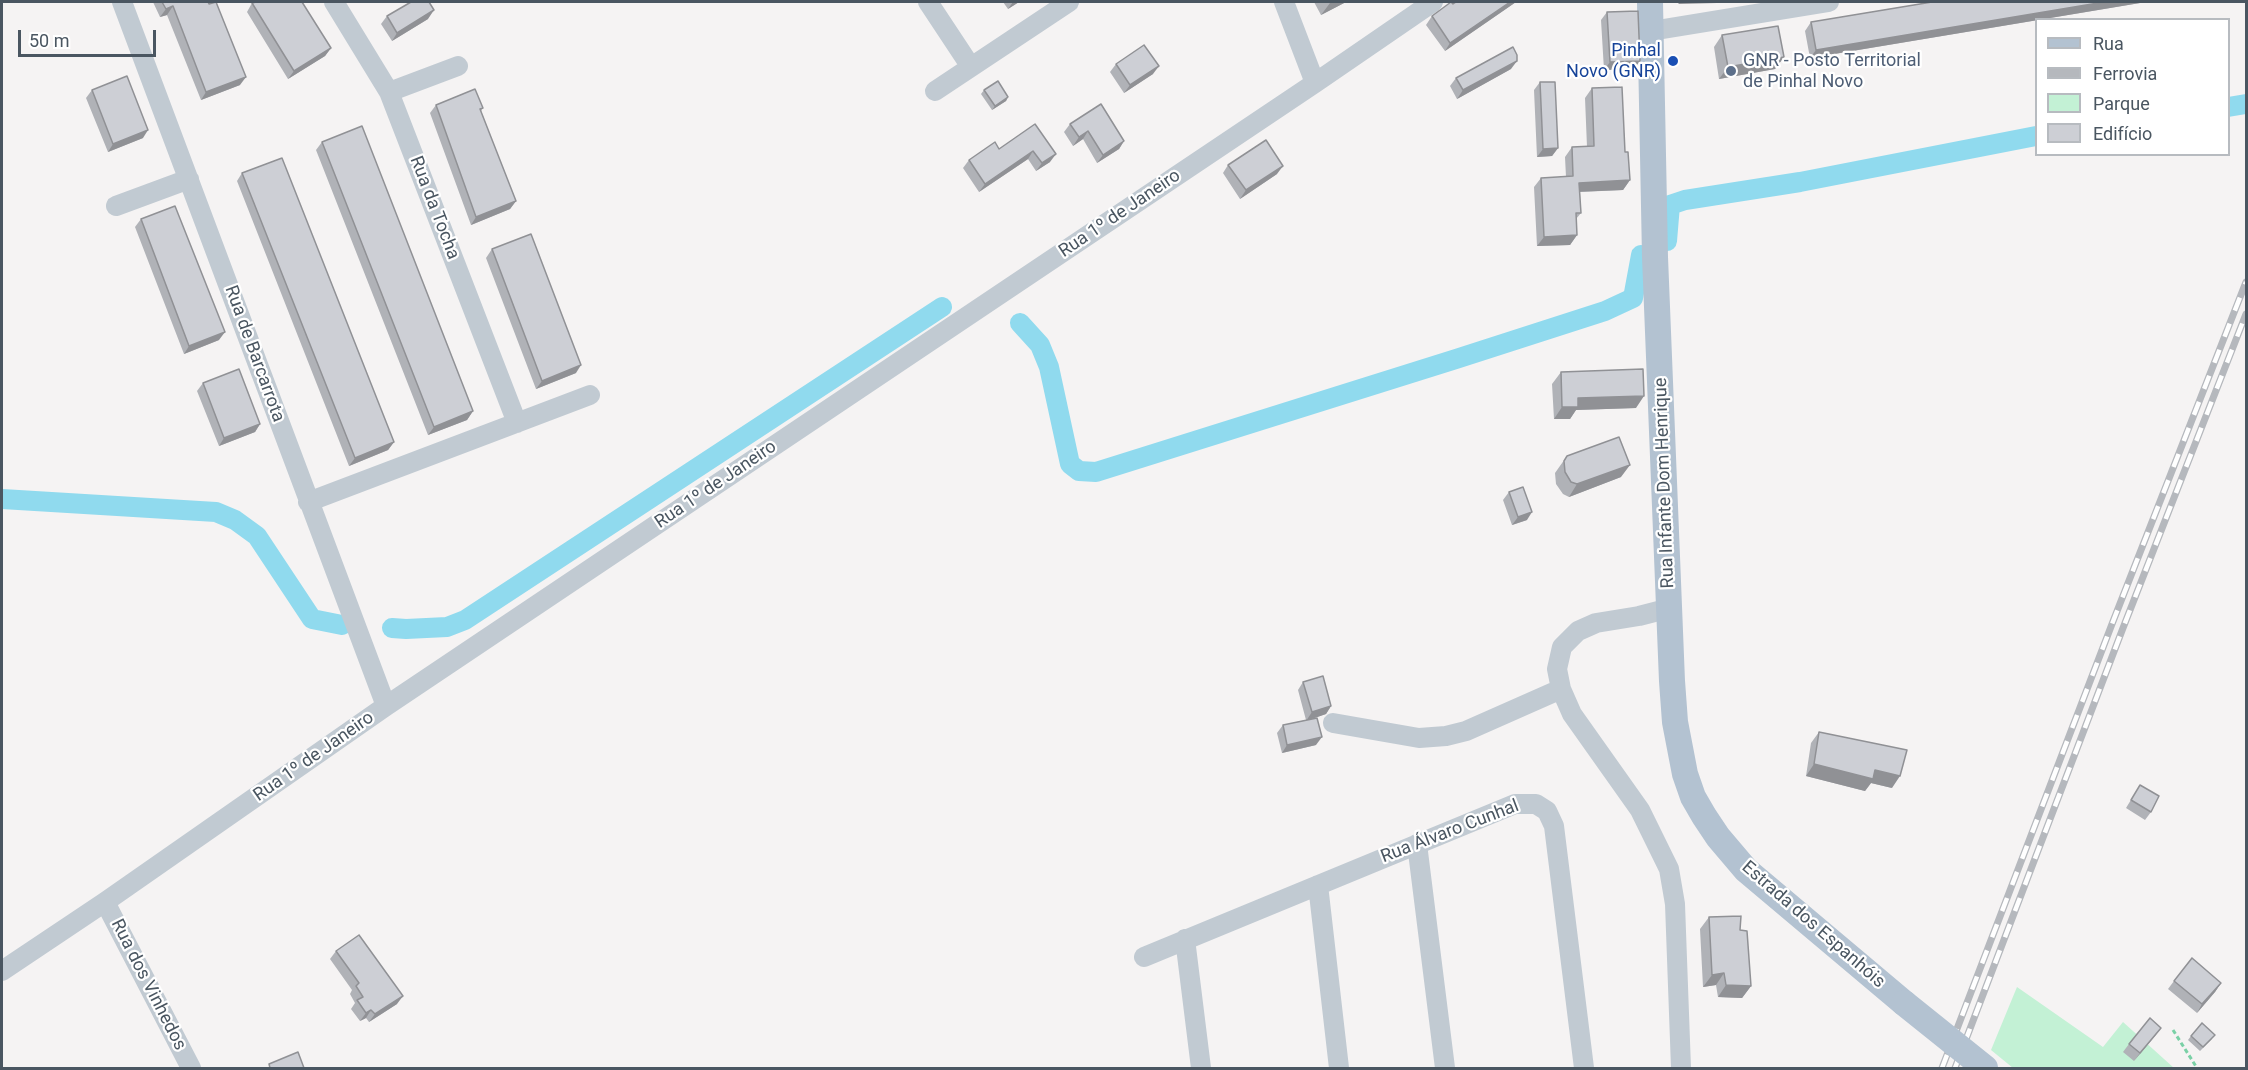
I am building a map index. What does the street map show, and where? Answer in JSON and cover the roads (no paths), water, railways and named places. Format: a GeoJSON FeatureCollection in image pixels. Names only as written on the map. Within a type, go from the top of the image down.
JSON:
{"type":"FeatureCollection","features":[{"type":"Feature","properties":{"kind":"main road","name":"Rua Infante Dom Henrique"},"geometry":{"type":"LineString","coordinates":[[1650,2],[1655,257],[1670,608]]}},
{"type":"Feature","properties":{"kind":"main road","name":"Estrada dos Espanhóis"},"geometry":{"type":"LineString","coordinates":[[1670,608],[1672,681],[1679,749],[1693,797],[1704,816],[1746,870],[1985,1068]]}},
{"type":"Feature","properties":{"kind":"street","name":"Rua de Barcarrota"},"geometry":{"type":"LineString","coordinates":[[122,2],[386,706]]}},
{"type":"Feature","properties":{"kind":"street","name":"Rua da Tocha"},"geometry":{"type":"LineString","coordinates":[[334,2],[389,92],[518,423]]}},
{"type":"Feature","properties":{"kind":"street"},"geometry":{"type":"LineString","coordinates":[[928,2],[972,67]]}},
{"type":"Feature","properties":{"kind":"street"},"geometry":{"type":"LineString","coordinates":[[934,91],[1069,2]]}},
{"type":"Feature","properties":{"kind":"street"},"geometry":{"type":"LineString","coordinates":[[1284,2],[1315,83]]}},
{"type":"Feature","properties":{"kind":"street","name":"Rua 1º de Janeiro"},"geometry":{"type":"LineString","coordinates":[[2,970],[105,902],[386,706],[1433,2]]}},
{"type":"Feature","properties":{"kind":"street"},"geometry":{"type":"LineString","coordinates":[[1651,31],[1751,8],[1829,2]]}},
{"type":"Feature","properties":{"kind":"street"},"geometry":{"type":"LineString","coordinates":[[389,92],[458,66]]}},
{"type":"Feature","properties":{"kind":"street"},"geometry":{"type":"LineString","coordinates":[[116,206],[189,179]]}},
{"type":"Feature","properties":{"kind":"street"},"geometry":{"type":"LineString","coordinates":[[308,502],[590,395]]}},
{"type":"Feature","properties":{"kind":"street","name":"Rua Infante Dom Henrique"},"geometry":{"type":"LineString","coordinates":[[1670,608],[1596,623],[1578,631],[1562,647],[1557,669],[1561,689],[1572,714],[1640,810],[1669,869],[1675,904],[1681,1068]]}},
{"type":"Feature","properties":{"kind":"street"},"geometry":{"type":"LineString","coordinates":[[1333,723],[1419,738],[1446,736],[1466,731],[1561,689]]}},
{"type":"Feature","properties":{"kind":"street","name":"Rua Álvaro Cunhal"},"geometry":{"type":"LineString","coordinates":[[1144,957],[1515,804],[1536,804],[1551,817],[1554,826],[1584,1068]]}},
{"type":"Feature","properties":{"kind":"street"},"geometry":{"type":"LineString","coordinates":[[1417,844],[1445,1068]]}},
{"type":"Feature","properties":{"kind":"street"},"geometry":{"type":"LineString","coordinates":[[1318,885],[1339,1068]]}},
{"type":"Feature","properties":{"kind":"street","name":"Rua dos Vinhedos"},"geometry":{"type":"LineString","coordinates":[[105,902],[191,1068]]}},
{"type":"Feature","properties":{"kind":"street"},"geometry":{"type":"LineString","coordinates":[[1185,939],[1201,1068]]}},
{"type":"Feature","properties":{"kind":"waterway"},"geometry":{"type":"LineString","coordinates":[[2230,107],[2246,104]]}},
{"type":"Feature","properties":{"kind":"waterway"},"geometry":{"type":"LineString","coordinates":[[1667,241],[1670,205],[1685,200],[1800,182],[2035,136]]}},
{"type":"Feature","properties":{"kind":"waterway"},"geometry":{"type":"LineString","coordinates":[[1020,323],[1040,345],[1049,367],[1070,464],[1079,471],[1096,472],[1605,311],[1633,298],[1641,255]]}},
{"type":"Feature","properties":{"kind":"waterway"},"geometry":{"type":"LineString","coordinates":[[392,628],[447,627],[465,620],[942,307]]}},
{"type":"Feature","properties":{"kind":"waterway"},"geometry":{"type":"LineString","coordinates":[[2,499],[216,512],[235,520],[257,536],[312,619],[342,625]]}},
{"type":"Feature","properties":{"kind":"railway"},"geometry":{"type":"LineString","coordinates":[[1942,1068],[2246,282]]}},
{"type":"Feature","properties":{"kind":"railway"},"geometry":{"type":"LineString","coordinates":[[1955,1068],[2246,314]]}},
{"type":"Feature","properties":{"kind":"place","name":"Pinhal Novo (GNR)"},"geometry":{"type":"Point","coordinates":[1673,61]}},
{"type":"Feature","properties":{"kind":"place","name":"GNR - Posto Territorial de Pinhal Novo"},"geometry":{"type":"Point","coordinates":[1731,71]}}]}
